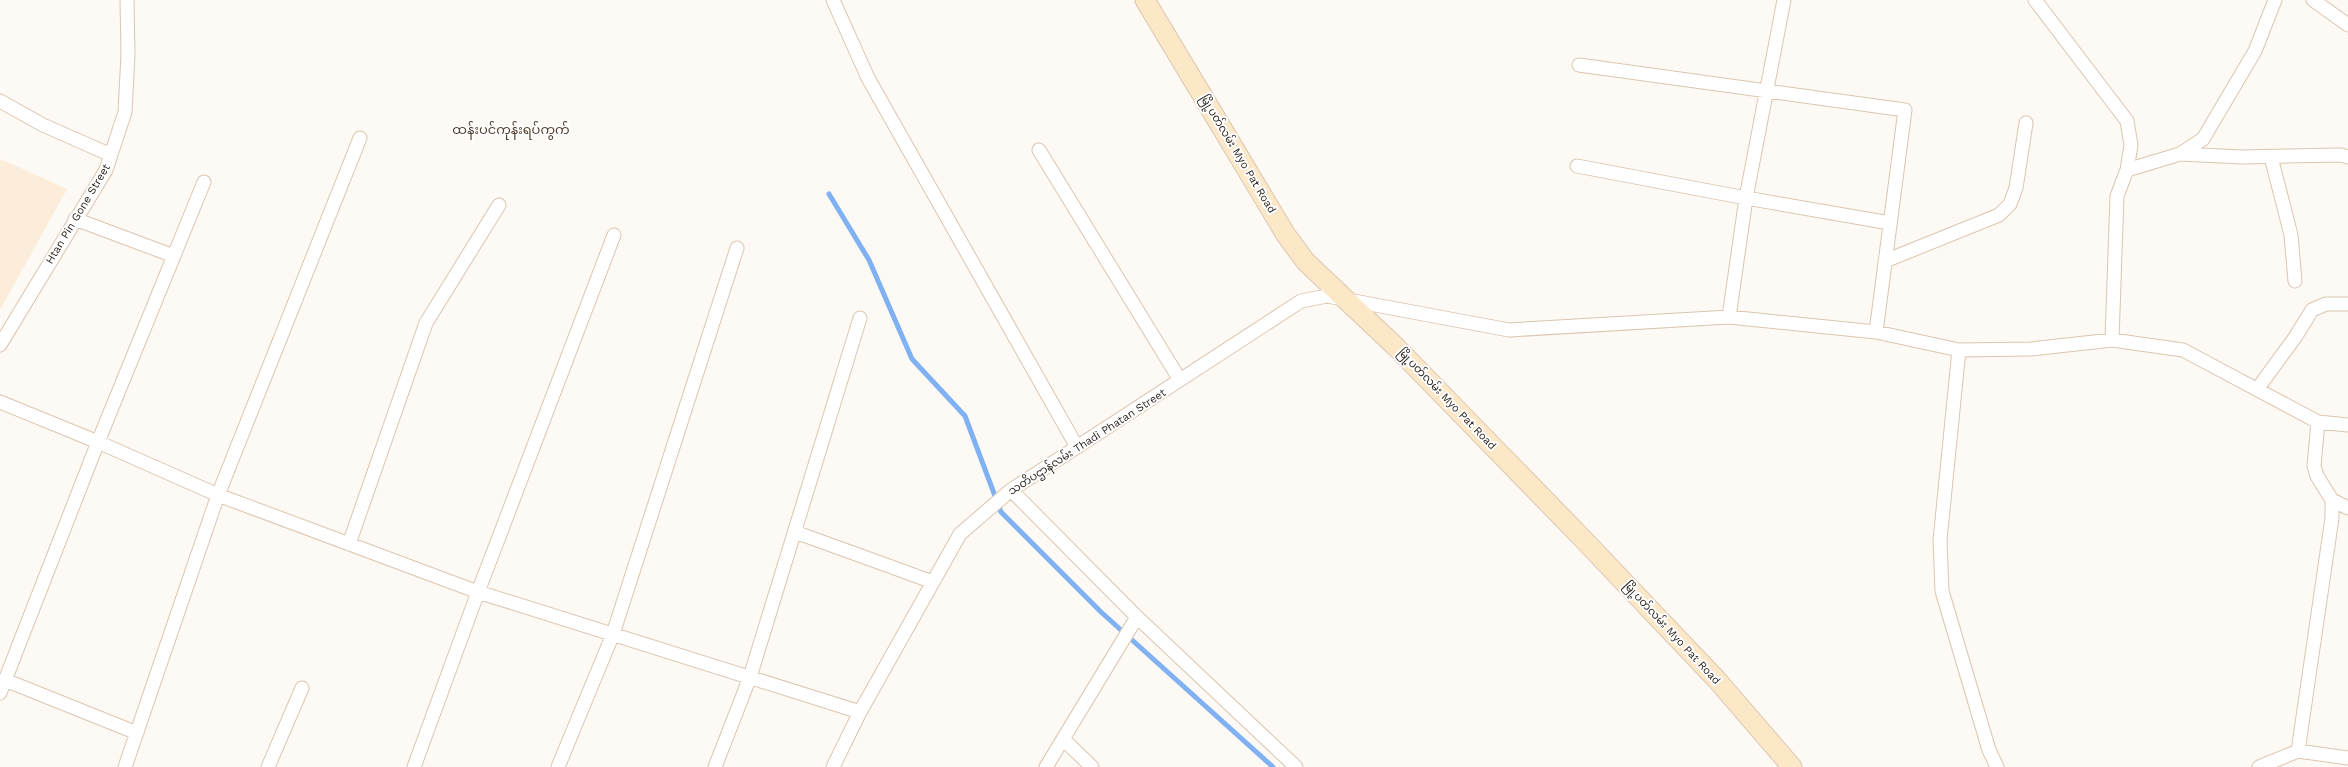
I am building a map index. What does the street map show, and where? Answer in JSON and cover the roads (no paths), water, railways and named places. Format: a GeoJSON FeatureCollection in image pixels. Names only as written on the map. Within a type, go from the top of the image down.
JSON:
{"type":"FeatureCollection","features":[{"type":"Feature","properties":{"kind":"main road","name":"မြို့ပတ်လမ်း Myo Pat Road"},"geometry":{"type":"LineString","coordinates":[[1145,0],[1286,235],[1306,262],[1396,347],[1594,550],[1717,680],[1792,767]]}},
{"type":"Feature","properties":{"kind":"street","name":"Htan Pin Gone Street"},"geometry":{"type":"LineString","coordinates":[[0,345],[106,170],[125,112],[128,54],[127,0]]}},
{"type":"Feature","properties":{"kind":"street"},"geometry":{"type":"LineString","coordinates":[[832,0],[868,78],[1077,447]]}},
{"type":"Feature","properties":{"kind":"street"},"geometry":{"type":"LineString","coordinates":[[1729,317],[1746,198],[1784,0]]}},
{"type":"Feature","properties":{"kind":"street"},"geometry":{"type":"LineString","coordinates":[[2035,0],[2127,121],[2131,145],[2126,170],[2117,196],[2112,340]]}},
{"type":"Feature","properties":{"kind":"street"},"geometry":{"type":"LineString","coordinates":[[2126,170],[2180,154],[2203,139],[2255,51],[2275,0]]}},
{"type":"Feature","properties":{"kind":"street"},"geometry":{"type":"LineString","coordinates":[[2313,0],[2348,26]]}},
{"type":"Feature","properties":{"kind":"street"},"geometry":{"type":"LineString","coordinates":[[1579,65],[1905,110],[1876,332]]}},
{"type":"Feature","properties":{"kind":"street"},"geometry":{"type":"LineString","coordinates":[[0,101],[43,125],[111,155]]}},
{"type":"Feature","properties":{"kind":"street"},"geometry":{"type":"LineString","coordinates":[[1885,262],[1999,215],[2010,204],[2016,188],[2026,123]]}},
{"type":"Feature","properties":{"kind":"street"},"geometry":{"type":"LineString","coordinates":[[126,767],[218,495],[360,138]]}},
{"type":"Feature","properties":{"kind":"street"},"geometry":{"type":"LineString","coordinates":[[1039,150],[1180,380]]}},
{"type":"Feature","properties":{"kind":"street"},"geometry":{"type":"LineString","coordinates":[[2180,154],[2271,157],[2341,155],[2348,157]]}},
{"type":"Feature","properties":{"kind":"street"},"geometry":{"type":"LineString","coordinates":[[2271,157],[2291,235],[2295,280]]}},
{"type":"Feature","properties":{"kind":"street"},"geometry":{"type":"LineString","coordinates":[[1577,166],[1746,198],[1890,223]]}},
{"type":"Feature","properties":{"kind":"street"},"geometry":{"type":"LineString","coordinates":[[0,693],[98,442],[204,182]]}},
{"type":"Feature","properties":{"kind":"street"},"geometry":{"type":"LineString","coordinates":[[349,544],[426,323],[499,204]]}},
{"type":"Feature","properties":{"kind":"street"},"geometry":{"type":"LineString","coordinates":[[75,219],[174,256]]}},
{"type":"Feature","properties":{"kind":"street"},"geometry":{"type":"LineString","coordinates":[[414,767],[478,592],[614,235]]}},
{"type":"Feature","properties":{"kind":"street"},"geometry":{"type":"LineString","coordinates":[[558,767],[613,634],[737,248]]}},
{"type":"Feature","properties":{"kind":"street","name":"သတိပဌာန်လမ်း Thadi Phatan Street"},"geometry":{"type":"LineString","coordinates":[[833,767],[860,712],[960,534],[1011,490],[1301,301],[1327,296],[1509,330],[1729,317],[1876,332],[1959,350],[2031,349],[2112,340],[2183,350],[2258,388],[2318,422]]}},
{"type":"Feature","properties":{"kind":"street"},"geometry":{"type":"LineString","coordinates":[[2258,388],[2296,336],[2312,310],[2326,304],[2348,304]]}},
{"type":"Feature","properties":{"kind":"street"},"geometry":{"type":"LineString","coordinates":[[715,767],[750,677],[860,318]]}},
{"type":"Feature","properties":{"kind":"street"},"geometry":{"type":"LineString","coordinates":[[1959,350],[1940,540],[1942,591],[1989,750],[1997,767]]}},
{"type":"Feature","properties":{"kind":"street"},"geometry":{"type":"LineString","coordinates":[[0,402],[98,442],[218,495],[478,592],[860,712]]}},
{"type":"Feature","properties":{"kind":"street"},"geometry":{"type":"LineString","coordinates":[[2348,425],[2318,422],[2314,466],[2317,476],[2332,500],[2348,508]]}},
{"type":"Feature","properties":{"kind":"street"},"geometry":{"type":"LineString","coordinates":[[1011,490],[1137,617],[1296,767]]}},
{"type":"Feature","properties":{"kind":"street"},"geometry":{"type":"LineString","coordinates":[[2298,751],[2332,518],[2332,500]]}},
{"type":"Feature","properties":{"kind":"street"},"geometry":{"type":"LineString","coordinates":[[795,532],[933,582]]}},
{"type":"Feature","properties":{"kind":"street"},"geometry":{"type":"LineString","coordinates":[[1046,767],[1137,617]]}},
{"type":"Feature","properties":{"kind":"street"},"geometry":{"type":"LineString","coordinates":[[5,680],[137,733]]}},
{"type":"Feature","properties":{"kind":"street"},"geometry":{"type":"LineString","coordinates":[[268,767],[302,688]]}},
{"type":"Feature","properties":{"kind":"street"},"geometry":{"type":"LineString","coordinates":[[1063,739],[1092,767]]}},
{"type":"Feature","properties":{"kind":"street"},"geometry":{"type":"LineString","coordinates":[[2259,767],[2298,751],[2348,758]]}},
{"type":"Feature","properties":{"kind":"waterway"},"geometry":{"type":"LineString","coordinates":[[829,194],[869,260],[912,359],[965,416],[1001,512],[1101,612],[1273,767]]}},
{"type":"Feature","properties":{"kind":"district","name":"ထန်းပင်ကုန်းရပ်ကွက်"},"geometry":{"type":"Point","coordinates":[511,129]}}]}
